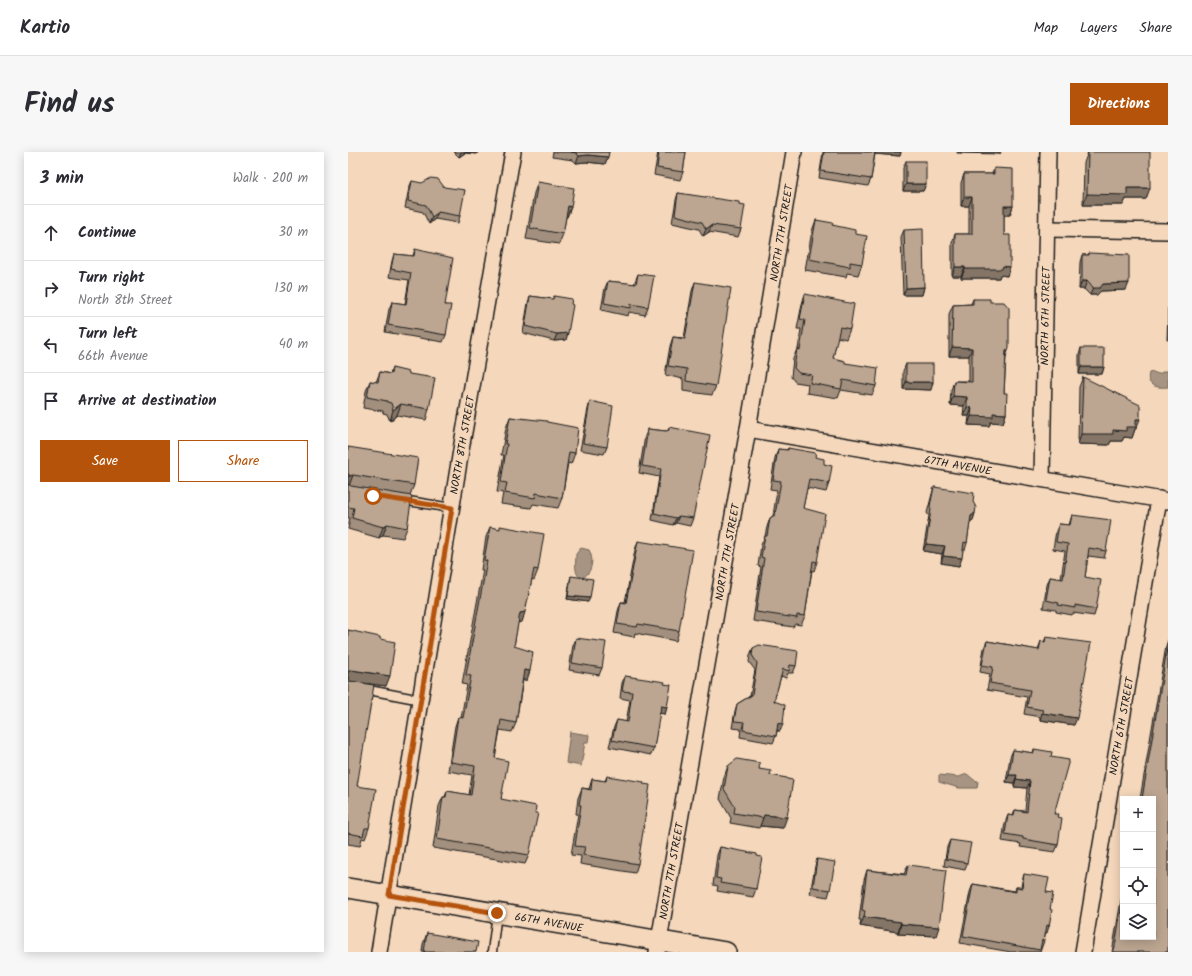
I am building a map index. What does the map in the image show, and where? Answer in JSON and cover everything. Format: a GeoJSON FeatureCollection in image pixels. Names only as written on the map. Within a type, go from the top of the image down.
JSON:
{"type":"FeatureCollection","features":[{"type":"Feature","properties":{"kind":"street","name":"NORTH 8TH STREET"},"geometry":{"type":"LineString","coordinates":[[379,952],[452,508],[513,152]]}},
{"type":"Feature","properties":{"kind":"street","name":"NORTH 7TH STREET"},"geometry":{"type":"LineString","coordinates":[[658,946],[748,429],[794,152]]}},
{"type":"Feature","properties":{"kind":"street","name":"NORTH 6TH STREET"},"geometry":{"type":"LineString","coordinates":[[1042,479],[1048,152]]}},
{"type":"Feature","properties":{"kind":"street"},"geometry":{"type":"LineString","coordinates":[[1046,229],[1168,231]]}},
{"type":"Feature","properties":{"kind":"street","name":"67TH AVENUE"},"geometry":{"type":"LineString","coordinates":[[748,429],[1163,500]]}},
{"type":"Feature","properties":{"kind":"street","name":"NORTH 6TH STREET"},"geometry":{"type":"LineString","coordinates":[[1082,952],[1163,500]]}},
{"type":"Feature","properties":{"kind":"street","name":"66TH AVENUE"},"geometry":{"type":"LineString","coordinates":[[348,888],[497,913],[658,946],[726,952]]}},
{"type":"Feature","properties":{"kind":"lane"},"geometry":{"type":"LineString","coordinates":[[396,499],[452,508]]}},
{"type":"Feature","properties":{"kind":"lane"},"geometry":{"type":"LineString","coordinates":[[348,686],[421,700]]}},
{"type":"Feature","properties":{"kind":"lane"},"geometry":{"type":"LineString","coordinates":[[492,952],[497,913]]}},
{"type":"Feature","properties":{"kind":"shaded area"},"geometry":{"type":"Polygon","coordinates":[[[1168,370],[1168,387],[1157,387],[1151,384],[1148,378],[1149,373],[1153,372],[1158,374],[1168,370]]]}},
{"type":"Feature","properties":{"kind":"shaded area"},"geometry":{"type":"Polygon","coordinates":[[[581,548],[589,550],[592,564],[584,577],[578,575],[576,570],[576,554],[581,548]]]}},
{"type":"Feature","properties":{"kind":"shaded area"},"geometry":{"type":"Polygon","coordinates":[[[570,732],[589,735],[588,742],[585,742],[581,766],[566,763],[570,732]]]}},
{"type":"Feature","properties":{"kind":"shaded area"},"geometry":{"type":"Polygon","coordinates":[[[967,774],[974,780],[978,781],[977,788],[959,788],[939,782],[939,775],[959,777],[967,774]]]}},
{"type":"Feature","properties":{"kind":"building"},"geometry":{"type":"Polygon","coordinates":[[[571,152],[609,152],[608,157],[588,155],[579,156],[576,153],[571,152]]]}},
{"type":"Feature","properties":{"kind":"building"},"geometry":{"type":"Polygon","coordinates":[[[659,152],[686,152],[683,172],[657,168],[659,152]]]}},
{"type":"Feature","properties":{"kind":"building"},"geometry":{"type":"Polygon","coordinates":[[[824,152],[875,152],[871,179],[821,171],[824,152]]]}},
{"type":"Feature","properties":{"kind":"building"},"geometry":{"type":"Polygon","coordinates":[[[1088,152],[1150,152],[1150,188],[1127,188],[1127,195],[1087,194],[1088,152]]]}},
{"type":"Feature","properties":{"kind":"building"},"geometry":{"type":"Polygon","coordinates":[[[906,161],[926,161],[926,184],[906,184],[906,161]]]}},
{"type":"Feature","properties":{"kind":"building"},"geometry":{"type":"Polygon","coordinates":[[[994,168],[1013,169],[1013,206],[1004,206],[1004,235],[1010,235],[1010,267],[1003,266],[1002,269],[965,269],[965,267],[955,267],[955,234],[972,234],[972,197],[964,197],[964,174],[994,174],[994,168]]]}},
{"type":"Feature","properties":{"kind":"building"},"geometry":{"type":"Polygon","coordinates":[[[431,178],[438,179],[444,187],[465,190],[460,216],[438,212],[432,217],[426,205],[408,201],[412,181],[422,183],[431,178]]]}},
{"type":"Feature","properties":{"kind":"building"},"geometry":{"type":"Polygon","coordinates":[[[538,182],[574,188],[571,207],[568,206],[563,234],[530,228],[538,182]]]}},
{"type":"Feature","properties":{"kind":"building"},"geometry":{"type":"Polygon","coordinates":[[[678,193],[739,202],[739,204],[745,205],[741,229],[712,225],[706,229],[702,222],[675,215],[678,193]]]}},
{"type":"Feature","properties":{"kind":"building"},"geometry":{"type":"Polygon","coordinates":[[[816,220],[833,223],[832,225],[855,230],[855,234],[867,236],[862,264],[850,262],[850,267],[809,259],[816,220]]]}},
{"type":"Feature","properties":{"kind":"building"},"geometry":{"type":"Polygon","coordinates":[[[923,229],[924,287],[906,288],[904,230],[923,229]]]}},
{"type":"Feature","properties":{"kind":"building"},"geometry":{"type":"Polygon","coordinates":[[[415,249],[453,258],[445,305],[451,305],[446,335],[388,325],[392,302],[406,304],[411,273],[391,269],[394,254],[414,256],[415,249]]]}},
{"type":"Feature","properties":{"kind":"building"},"geometry":{"type":"Polygon","coordinates":[[[1089,253],[1129,255],[1129,283],[1103,284],[1100,288],[1093,288],[1087,281],[1082,281],[1082,255],[1089,255],[1089,253]]]}},
{"type":"Feature","properties":{"kind":"building"},"geometry":{"type":"Polygon","coordinates":[[[638,274],[654,276],[648,307],[631,304],[631,308],[604,303],[608,281],[636,284],[638,274]]]}},
{"type":"Feature","properties":{"kind":"building"},"geometry":{"type":"Polygon","coordinates":[[[695,282],[731,288],[716,386],[686,381],[687,369],[668,366],[673,337],[685,339],[695,282]]]}},
{"type":"Feature","properties":{"kind":"building"},"geometry":{"type":"Polygon","coordinates":[[[805,294],[854,304],[850,329],[840,327],[833,358],[845,361],[845,363],[878,368],[876,386],[843,380],[841,389],[810,383],[812,375],[799,373],[794,368],[797,349],[800,350],[805,320],[800,319],[805,294]]]}},
{"type":"Feature","properties":{"kind":"building"},"geometry":{"type":"Polygon","coordinates":[[[530,296],[553,299],[554,296],[572,299],[571,304],[573,305],[568,333],[557,334],[525,326],[530,296]]]}},
{"type":"Feature","properties":{"kind":"building"},"geometry":{"type":"Polygon","coordinates":[[[973,299],[990,299],[990,302],[1004,302],[1009,308],[1009,348],[1006,351],[1004,393],[1007,393],[1006,414],[993,413],[993,417],[971,416],[972,408],[967,407],[967,397],[953,396],[954,381],[972,382],[972,348],[952,347],[953,305],[973,304],[973,299]]]}},
{"type":"Feature","properties":{"kind":"building"},"geometry":{"type":"Polygon","coordinates":[[[1081,348],[1104,348],[1104,367],[1081,367],[1081,348]]]}},
{"type":"Feature","properties":{"kind":"building"},"geometry":{"type":"Polygon","coordinates":[[[906,364],[933,364],[933,382],[906,382],[906,364]]]}},
{"type":"Feature","properties":{"kind":"building"},"geometry":{"type":"Polygon","coordinates":[[[392,368],[409,372],[409,374],[435,378],[429,409],[401,404],[393,410],[391,403],[387,401],[367,397],[370,381],[378,382],[380,372],[391,374],[392,368]]]}},
{"type":"Feature","properties":{"kind":"building"},"geometry":{"type":"Polygon","coordinates":[[[1083,377],[1140,405],[1140,419],[1136,419],[1136,427],[1126,427],[1126,431],[1113,430],[1113,434],[1081,434],[1083,377]]]}},
{"type":"Feature","properties":{"kind":"building"},"geometry":{"type":"Polygon","coordinates":[[[590,401],[613,406],[607,447],[583,443],[590,401]]]}},
{"type":"Feature","properties":{"kind":"building"},"geometry":{"type":"Polygon","coordinates":[[[510,417],[547,421],[578,428],[575,453],[569,452],[562,498],[536,493],[535,498],[505,493],[507,483],[501,482],[507,444],[505,444],[510,417]]]}},
{"type":"Feature","properties":{"kind":"building"},"geometry":{"type":"Polygon","coordinates":[[[669,427],[710,435],[693,518],[679,516],[676,518],[654,513],[661,469],[642,466],[648,429],[666,431],[669,430],[669,427]]]}},
{"type":"Feature","properties":{"kind":"building"},"geometry":{"type":"Polygon","coordinates":[[[348,447],[418,458],[414,485],[353,475],[349,476],[348,447]]]}},
{"type":"Feature","properties":{"kind":"building"},"geometry":{"type":"Polygon","coordinates":[[[788,448],[816,453],[815,457],[824,459],[824,464],[832,466],[829,483],[809,479],[803,508],[825,514],[817,562],[813,561],[805,616],[797,615],[797,618],[756,612],[764,558],[761,557],[765,536],[767,536],[770,518],[775,515],[781,481],[773,480],[778,449],[788,450],[788,448]]]}},
{"type":"Feature","properties":{"kind":"building"},"geometry":{"type":"Polygon","coordinates":[[[348,484],[351,486],[412,496],[407,528],[387,524],[383,527],[352,518],[354,508],[348,507],[348,484]]]}},
{"type":"Feature","properties":{"kind":"building"},"geometry":{"type":"Polygon","coordinates":[[[934,487],[974,493],[973,502],[976,507],[975,513],[971,516],[967,543],[964,542],[962,558],[943,556],[945,546],[926,544],[931,509],[930,506],[934,487]]]}},
{"type":"Feature","properties":{"kind":"building"},"geometry":{"type":"Polygon","coordinates":[[[1072,515],[1111,520],[1106,551],[1089,548],[1085,577],[1101,580],[1096,609],[1075,605],[1075,608],[1058,605],[1059,603],[1046,600],[1050,577],[1063,579],[1068,544],[1056,542],[1059,524],[1070,525],[1072,515]]]}},
{"type":"Feature","properties":{"kind":"building"},"geometry":{"type":"Polygon","coordinates":[[[500,526],[544,534],[538,570],[534,569],[525,612],[520,613],[514,646],[533,652],[530,671],[524,670],[516,723],[501,720],[495,758],[508,761],[501,799],[536,806],[535,813],[538,813],[529,855],[437,839],[443,797],[446,797],[447,791],[471,795],[475,766],[451,762],[458,717],[463,718],[471,676],[466,675],[487,561],[484,560],[490,527],[500,529],[500,526]]]}},
{"type":"Feature","properties":{"kind":"building"},"geometry":{"type":"Polygon","coordinates":[[[638,541],[693,550],[679,631],[638,624],[637,627],[617,624],[621,602],[626,603],[638,541]]]}},
{"type":"Feature","properties":{"kind":"building"},"geometry":{"type":"Polygon","coordinates":[[[571,576],[593,579],[590,598],[568,596],[571,576]]]}},
{"type":"Feature","properties":{"kind":"building"},"geometry":{"type":"Polygon","coordinates":[[[348,630],[395,642],[390,676],[352,670],[348,672],[348,630]]]}},
{"type":"Feature","properties":{"kind":"building"},"geometry":{"type":"Polygon","coordinates":[[[1046,637],[1091,643],[1077,718],[1042,713],[1043,710],[1027,707],[1030,690],[990,683],[993,667],[982,665],[987,641],[1039,650],[1041,641],[1045,642],[1046,637]]]}},
{"type":"Feature","properties":{"kind":"building"},"geometry":{"type":"Polygon","coordinates":[[[576,638],[606,642],[602,668],[572,663],[576,638]]]}},
{"type":"Feature","properties":{"kind":"building"},"geometry":{"type":"Polygon","coordinates":[[[1168,643],[1168,952],[1114,952],[1120,916],[1120,940],[1156,940],[1156,796],[1142,796],[1168,643]]]}},
{"type":"Feature","properties":{"kind":"building"},"geometry":{"type":"Polygon","coordinates":[[[759,645],[798,651],[796,666],[790,665],[789,671],[783,669],[774,701],[785,705],[783,724],[778,723],[776,736],[743,730],[744,722],[734,721],[737,704],[752,695],[757,663],[752,655],[753,648],[759,645]]]}},
{"type":"Feature","properties":{"kind":"building"},"geometry":{"type":"Polygon","coordinates":[[[625,676],[665,682],[664,684],[671,685],[667,707],[661,706],[654,748],[612,740],[617,720],[628,722],[632,692],[622,691],[625,676]]]}},
{"type":"Feature","properties":{"kind":"building"},"geometry":{"type":"Polygon","coordinates":[[[348,677],[350,681],[374,685],[357,786],[376,789],[369,828],[365,828],[363,836],[348,833],[348,677]]]}},
{"type":"Feature","properties":{"kind":"building"},"geometry":{"type":"Polygon","coordinates":[[[1034,749],[1052,752],[1051,757],[1069,760],[1054,814],[1058,814],[1057,817],[1062,818],[1058,845],[1023,839],[1023,837],[1005,834],[1008,815],[1014,816],[1015,810],[1027,812],[1030,781],[1016,779],[1017,775],[1009,775],[1013,750],[1034,753],[1034,749]]]}},
{"type":"Feature","properties":{"kind":"building"},"geometry":{"type":"Polygon","coordinates":[[[737,759],[760,763],[759,769],[771,771],[770,775],[793,780],[787,817],[764,815],[763,818],[734,813],[735,807],[724,789],[728,766],[737,759]]]}},
{"type":"Feature","properties":{"kind":"building"},"geometry":{"type":"Polygon","coordinates":[[[607,776],[644,782],[643,784],[650,785],[638,864],[583,855],[585,847],[575,846],[582,788],[591,790],[592,779],[606,781],[607,776]]]}},
{"type":"Feature","properties":{"kind":"building"},"geometry":{"type":"Polygon","coordinates":[[[950,840],[971,843],[967,863],[946,859],[950,840]]]}},
{"type":"Feature","properties":{"kind":"building"},"geometry":{"type":"Polygon","coordinates":[[[720,847],[757,854],[757,856],[762,857],[756,889],[720,883],[721,879],[716,878],[720,847]]]}},
{"type":"Feature","properties":{"kind":"building"},"geometry":{"type":"Polygon","coordinates":[[[817,859],[835,862],[830,890],[813,887],[817,859]]]}},
{"type":"Feature","properties":{"kind":"building"},"geometry":{"type":"Polygon","coordinates":[[[908,865],[946,870],[939,927],[901,924],[901,922],[864,917],[865,911],[862,910],[867,870],[906,875],[908,865]]]}},
{"type":"Feature","properties":{"kind":"building"},"geometry":{"type":"Polygon","coordinates":[[[1024,874],[1049,878],[1046,892],[1053,893],[1049,926],[1047,925],[1044,941],[1042,940],[1040,950],[963,936],[973,884],[1016,892],[1016,887],[1022,888],[1024,874]]]}},
{"type":"Feature","properties":{"kind":"building"},"geometry":{"type":"Polygon","coordinates":[[[427,933],[478,942],[476,952],[424,952],[427,933]]]}},
{"type":"Feature","properties":{"kind":"route"},"geometry":{"type":"LineString","coordinates":[[373,496],[452,508],[389,895],[497,913]]}}]}
